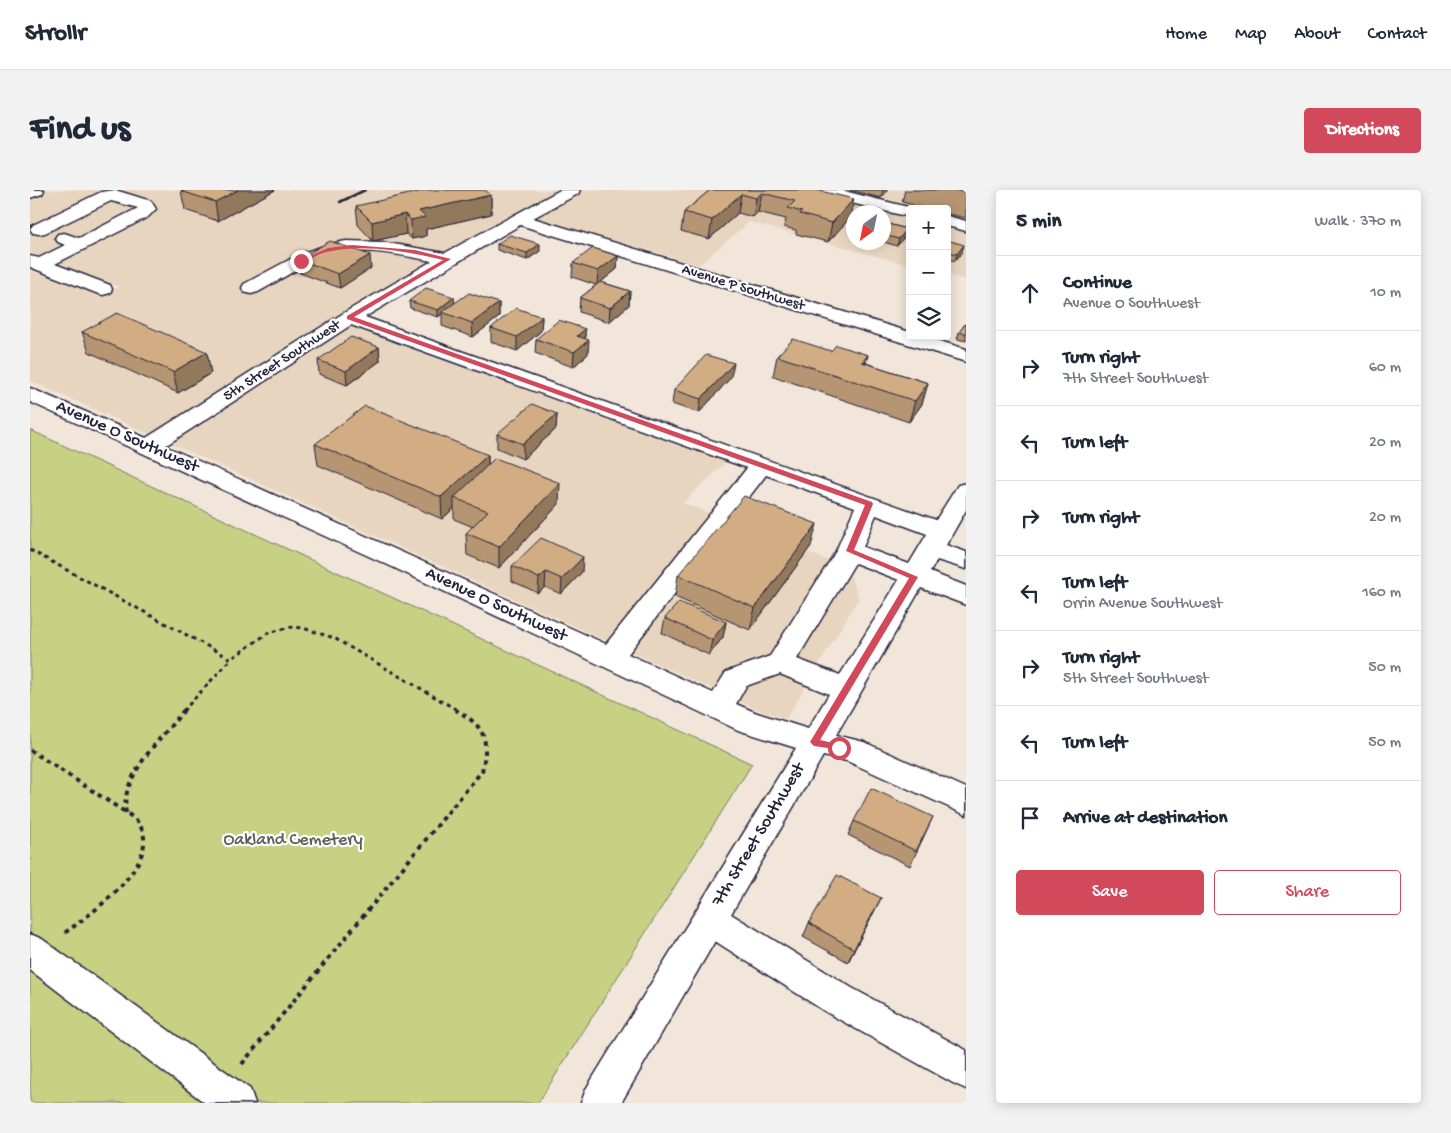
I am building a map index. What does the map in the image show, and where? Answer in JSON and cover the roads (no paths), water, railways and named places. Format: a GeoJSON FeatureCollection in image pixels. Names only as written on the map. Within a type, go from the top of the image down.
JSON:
{"type":"FeatureCollection","features":[{"type":"Feature","properties":{"kind":"street"},"geometry":{"type":"LineString","coordinates":[[30,193],[36,190]]}},
{"type":"Feature","properties":{"kind":"street","name":"5th Street Southwest"},"geometry":{"type":"LineString","coordinates":[[150,446],[349,318],[448,259],[572,190]]}},
{"type":"Feature","properties":{"kind":"street"},"geometry":{"type":"LineString","coordinates":[[819,190],[906,211]]}},
{"type":"Feature","properties":{"kind":"street"},"geometry":{"type":"LineString","coordinates":[[34,227],[107,196],[115,195],[145,205],[147,210],[80,244],[35,263]]}},
{"type":"Feature","properties":{"kind":"street","name":"Avenue P Southwest"},"geometry":{"type":"LineString","coordinates":[[521,220],[966,356]]}},
{"type":"Feature","properties":{"kind":"street"},"geometry":{"type":"LineString","coordinates":[[951,222],[966,226]]}},
{"type":"Feature","properties":{"kind":"street"},"geometry":{"type":"LineString","coordinates":[[34,227],[80,244]]}},
{"type":"Feature","properties":{"kind":"street"},"geometry":{"type":"LineString","coordinates":[[251,288],[316,253],[330,249],[352,247],[380,248],[415,252],[448,259]]}},
{"type":"Feature","properties":{"kind":"street"},"geometry":{"type":"LineString","coordinates":[[35,263],[103,289]]}},
{"type":"Feature","properties":{"kind":"street"},"geometry":{"type":"LineString","coordinates":[[349,318],[869,504],[936,540],[966,561]]}},
{"type":"Feature","properties":{"kind":"street","name":"Avenue O Southwest"},"geometry":{"type":"LineString","coordinates":[[30,394],[150,446],[748,722],[814,742],[854,750],[966,802]]}},
{"type":"Feature","properties":{"kind":"street"},"geometry":{"type":"LineString","coordinates":[[610,658],[761,465]]}},
{"type":"Feature","properties":{"kind":"street","name":"7th Street Southwest"},"geometry":{"type":"LineString","coordinates":[[600,1103],[966,490]]}},
{"type":"Feature","properties":{"kind":"street"},"geometry":{"type":"LineString","coordinates":[[719,708],[736,679],[780,663],[849,551],[869,504]]}},
{"type":"Feature","properties":{"kind":"street"},"geometry":{"type":"LineString","coordinates":[[849,551],[966,596]]}},
{"type":"Feature","properties":{"kind":"street"},"geometry":{"type":"LineString","coordinates":[[780,663],[846,689]]}},
{"type":"Feature","properties":{"kind":"street"},"geometry":{"type":"LineString","coordinates":[[709,919],[839,1000],[966,1070]]}},
{"type":"Feature","properties":{"kind":"street"},"geometry":{"type":"LineString","coordinates":[[33,952],[228,1097]]}},
{"type":"Feature","properties":{"kind":"railway"},"geometry":{"type":"LineString","coordinates":[[340,202],[365,190]]}},
{"type":"Feature","properties":{"kind":"park label","name":"Oakland Cemetery"},"geometry":{"type":"Point","coordinates":[293,840]}}]}
